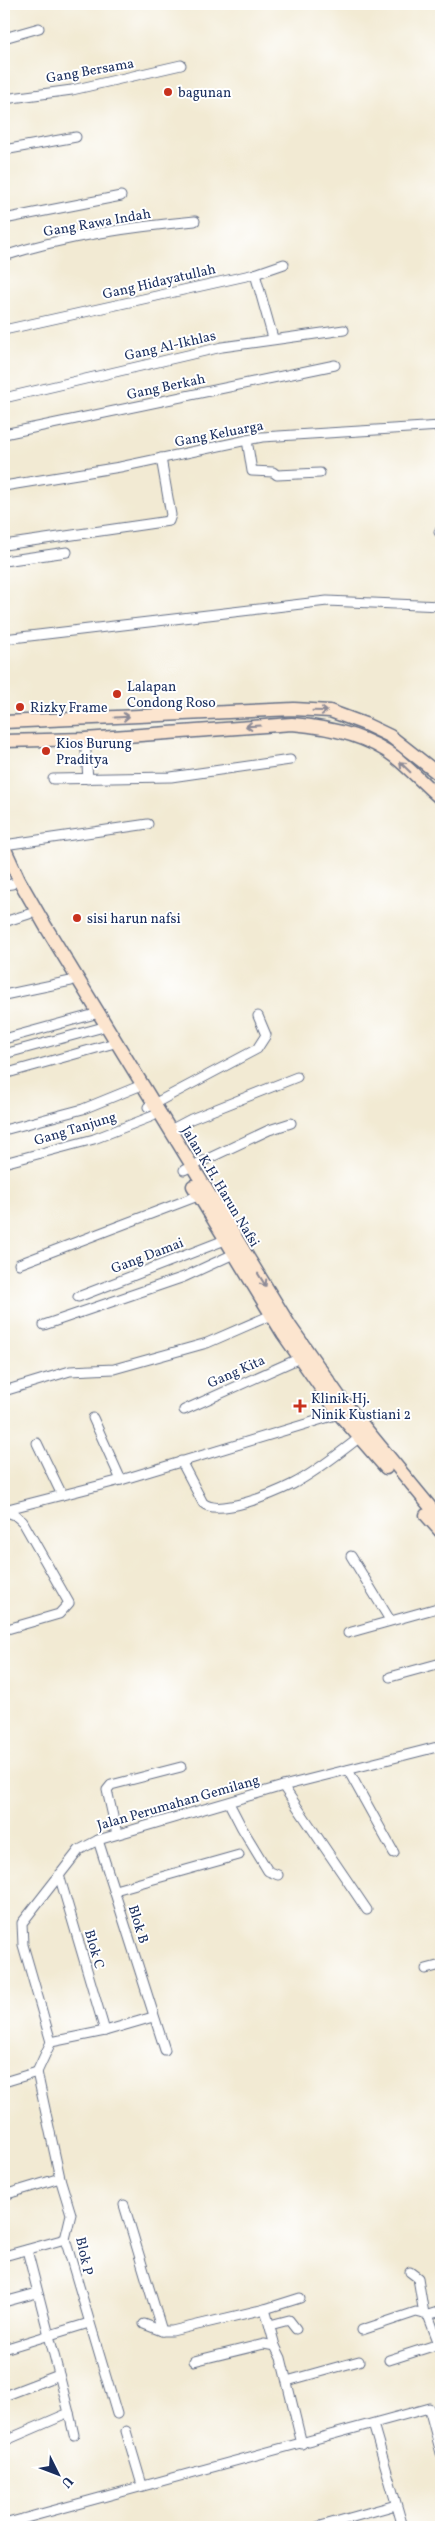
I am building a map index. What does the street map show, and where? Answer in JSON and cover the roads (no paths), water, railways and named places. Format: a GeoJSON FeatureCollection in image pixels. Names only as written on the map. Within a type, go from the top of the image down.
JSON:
{"type":"FeatureCollection","features":[{"type":"Feature","properties":{"kind":"main road"},"geometry":{"type":"LineString","coordinates":[[4,722],[294,709],[330,711],[390,736],[441,776]]}},
{"type":"Feature","properties":{"kind":"main road"},"geometry":{"type":"LineString","coordinates":[[4,742],[85,739],[292,724],[315,726],[364,739],[395,757],[441,799]]}},
{"type":"Feature","properties":{"kind":"main road","name":"Jalan K.H. Harun Nafsi"},"geometry":{"type":"LineString","coordinates":[[4,846],[19,880],[96,1014],[276,1313],[300,1358],[339,1414],[359,1438],[377,1452],[441,1520]]}},
{"type":"Feature","properties":{"kind":"main road","name":"Jalan K.H. Harun Nafsi"},"geometry":{"type":"LineString","coordinates":[[4,868],[8,884],[29,914],[70,981],[96,1014],[100,1028],[152,1109],[170,1130],[187,1168]]}},
{"type":"Feature","properties":{"kind":"main road","name":"Jalan K.H. Harun Nafsi"},"geometry":{"type":"LineString","coordinates":[[203,1194],[225,1240],[238,1252]]}},
{"type":"Feature","properties":{"kind":"main road","name":"Jalan K.H. Harun Nafsi"},"geometry":{"type":"LineString","coordinates":[[276,1313],[339,1396],[377,1452],[441,1532]]}},
{"type":"Feature","properties":{"kind":"street"},"geometry":{"type":"LineString","coordinates":[[4,38],[39,28]]}},
{"type":"Feature","properties":{"kind":"street","name":"Gang Bersama"},"geometry":{"type":"LineString","coordinates":[[4,98],[72,90],[181,65]]}},
{"type":"Feature","properties":{"kind":"street"},"geometry":{"type":"LineString","coordinates":[[4,150],[76,137]]}},
{"type":"Feature","properties":{"kind":"street"},"geometry":{"type":"LineString","coordinates":[[4,219],[121,196]]}},
{"type":"Feature","properties":{"kind":"street","name":"Gang Rawa Indah"},"geometry":{"type":"LineString","coordinates":[[4,256],[32,247],[85,237],[196,221]]}},
{"type":"Feature","properties":{"kind":"street","name":"Gang Hidayatullah"},"geometry":{"type":"LineString","coordinates":[[4,330],[255,274],[284,264]]}},
{"type":"Feature","properties":{"kind":"street"},"geometry":{"type":"LineString","coordinates":[[255,274],[273,338]]}},
{"type":"Feature","properties":{"kind":"street","name":"Gang Al-Ikhlas"},"geometry":{"type":"LineString","coordinates":[[4,398],[222,346],[344,330]]}},
{"type":"Feature","properties":{"kind":"street","name":"Gang Berkah"},"geometry":{"type":"LineString","coordinates":[[4,434],[335,366]]}},
{"type":"Feature","properties":{"kind":"street","name":"Gang Keluarga"},"geometry":{"type":"LineString","coordinates":[[4,486],[161,458],[262,437],[441,426]]}},
{"type":"Feature","properties":{"kind":"street"},"geometry":{"type":"LineString","coordinates":[[247,440],[252,471],[273,472],[277,475],[320,473]]}},
{"type":"Feature","properties":{"kind":"street"},"geometry":{"type":"LineString","coordinates":[[4,545],[169,521],[172,515],[161,458]]}},
{"type":"Feature","properties":{"kind":"street"},"geometry":{"type":"LineString","coordinates":[[4,562],[67,552]]}},
{"type":"Feature","properties":{"kind":"street"},"geometry":{"type":"LineString","coordinates":[[4,639],[327,601],[441,606]]}},
{"type":"Feature","properties":{"kind":"street"},"geometry":{"type":"LineString","coordinates":[[85,739],[88,779]]}},
{"type":"Feature","properties":{"kind":"street"},"geometry":{"type":"LineString","coordinates":[[53,779],[170,777],[290,760]]}},
{"type":"Feature","properties":{"kind":"street"},"geometry":{"type":"LineString","coordinates":[[4,846],[148,824]]}},
{"type":"Feature","properties":{"kind":"street"},"geometry":{"type":"LineString","coordinates":[[4,922],[29,914]]}},
{"type":"Feature","properties":{"kind":"street"},"geometry":{"type":"LineString","coordinates":[[4,995],[70,981]]}},
{"type":"Feature","properties":{"kind":"street"},"geometry":{"type":"LineString","coordinates":[[4,1039],[96,1014]]}},
{"type":"Feature","properties":{"kind":"street","name":"Gang Tanjung"},"geometry":{"type":"LineString","coordinates":[[4,1163],[94,1138],[152,1109],[257,1050],[266,1035],[258,1016]]}},
{"type":"Feature","properties":{"kind":"street"},"geometry":{"type":"LineString","coordinates":[[4,1054],[100,1028]]}},
{"type":"Feature","properties":{"kind":"street"},"geometry":{"type":"LineString","coordinates":[[4,1074],[111,1044]]}},
{"type":"Feature","properties":{"kind":"street"},"geometry":{"type":"LineString","coordinates":[[170,1130],[191,1119],[296,1077]]}},
{"type":"Feature","properties":{"kind":"street"},"geometry":{"type":"LineString","coordinates":[[4,1130],[83,1109],[137,1086]]}},
{"type":"Feature","properties":{"kind":"street"},"geometry":{"type":"LineString","coordinates":[[187,1168],[269,1130],[291,1123]]}},
{"type":"Feature","properties":{"kind":"street"},"geometry":{"type":"LineString","coordinates":[[19,1264],[203,1194]]}},
{"type":"Feature","properties":{"kind":"street","name":"Gang Damai"},"geometry":{"type":"LineString","coordinates":[[78,1296],[225,1240]]}},
{"type":"Feature","properties":{"kind":"street"},"geometry":{"type":"LineString","coordinates":[[44,1325],[184,1277],[238,1252]]}},
{"type":"Feature","properties":{"kind":"street"},"geometry":{"type":"LineString","coordinates":[[4,1391],[70,1371],[114,1369],[208,1343],[276,1313]]}},
{"type":"Feature","properties":{"kind":"street","name":"Gang Kita"},"geometry":{"type":"LineString","coordinates":[[184,1410],[300,1358]]}},
{"type":"Feature","properties":{"kind":"street"},"geometry":{"type":"LineString","coordinates":[[4,1511],[121,1480],[339,1414]]}},
{"type":"Feature","properties":{"kind":"street"},"geometry":{"type":"LineString","coordinates":[[92,1418],[121,1480]]}},
{"type":"Feature","properties":{"kind":"street"},"geometry":{"type":"LineString","coordinates":[[181,1461],[203,1503],[208,1508],[215,1509],[243,1503],[293,1484],[359,1438]]}},
{"type":"Feature","properties":{"kind":"street"},"geometry":{"type":"LineString","coordinates":[[37,1443],[62,1495]]}},
{"type":"Feature","properties":{"kind":"street"},"geometry":{"type":"LineString","coordinates":[[4,1511],[15,1515],[23,1522],[68,1603],[60,1614],[4,1630]]}},
{"type":"Feature","properties":{"kind":"street"},"geometry":{"type":"LineString","coordinates":[[352,1556],[390,1620]]}},
{"type":"Feature","properties":{"kind":"street"},"geometry":{"type":"LineString","coordinates":[[348,1633],[441,1607]]}},
{"type":"Feature","properties":{"kind":"street"},"geometry":{"type":"LineString","coordinates":[[390,1677],[441,1663]]}},
{"type":"Feature","properties":{"kind":"street","name":"Jalan Perumahan Gemilang"},"geometry":{"type":"LineString","coordinates":[[51,2042],[23,1945],[20,1928],[79,1850],[98,1840],[116,1834],[223,1805],[283,1786],[441,1746]]}},
{"type":"Feature","properties":{"kind":"street"},"geometry":{"type":"LineString","coordinates":[[116,1834],[107,1790],[111,1785],[181,1767]]}},
{"type":"Feature","properties":{"kind":"street"},"geometry":{"type":"LineString","coordinates":[[348,1770],[394,1853]]}},
{"type":"Feature","properties":{"kind":"street"},"geometry":{"type":"LineString","coordinates":[[283,1786],[366,1910]]}},
{"type":"Feature","properties":{"kind":"street"},"geometry":{"type":"LineString","coordinates":[[223,1805],[242,1828],[268,1871],[278,1875]]}},
{"type":"Feature","properties":{"kind":"street","name":"Blok B"},"geometry":{"type":"LineString","coordinates":[[98,1840],[153,2018],[165,2050]]}},
{"type":"Feature","properties":{"kind":"street"},"geometry":{"type":"LineString","coordinates":[[115,1890],[239,1855]]}},
{"type":"Feature","properties":{"kind":"street","name":"Blok C"},"geometry":{"type":"LineString","coordinates":[[59,1875],[105,2031]]}},
{"type":"Feature","properties":{"kind":"street"},"geometry":{"type":"LineString","coordinates":[[426,1969],[441,1964]]}},
{"type":"Feature","properties":{"kind":"street"},"geometry":{"type":"LineString","coordinates":[[4,2083],[37,2072],[51,2042],[105,2031],[153,2018]]}},
{"type":"Feature","properties":{"kind":"street","name":"Blok P"},"geometry":{"type":"LineString","coordinates":[[37,2072],[60,2178],[71,2214],[65,2239],[117,2414]]}},
{"type":"Feature","properties":{"kind":"street"},"geometry":{"type":"LineString","coordinates":[[4,2195],[60,2178]]}},
{"type":"Feature","properties":{"kind":"street"},"geometry":{"type":"LineString","coordinates":[[124,2205],[162,2331]]}},
{"type":"Feature","properties":{"kind":"street"},"geometry":{"type":"LineString","coordinates":[[4,2256],[65,2239]]}},
{"type":"Feature","properties":{"kind":"street"},"geometry":{"type":"LineString","coordinates":[[27,2250],[74,2435]]}},
{"type":"Feature","properties":{"kind":"street"},"geometry":{"type":"LineString","coordinates":[[389,2360],[440,2347],[432,2313],[418,2278],[410,2272]]}},
{"type":"Feature","properties":{"kind":"street"},"geometry":{"type":"LineString","coordinates":[[4,2302],[37,2293]]}},
{"type":"Feature","properties":{"kind":"street"},"geometry":{"type":"LineString","coordinates":[[144,2324],[162,2331],[172,2331],[265,2309],[300,2298]]}},
{"type":"Feature","properties":{"kind":"street"},"geometry":{"type":"LineString","coordinates":[[265,2309],[275,2346],[279,2351],[302,2444]]}},
{"type":"Feature","properties":{"kind":"street"},"geometry":{"type":"LineString","coordinates":[[362,2330],[416,2312],[432,2313]]}},
{"type":"Feature","properties":{"kind":"street"},"geometry":{"type":"LineString","coordinates":[[270,2325],[289,2320],[296,2329]]}},
{"type":"Feature","properties":{"kind":"street"},"geometry":{"type":"LineString","coordinates":[[4,2349],[89,2323]]}},
{"type":"Feature","properties":{"kind":"street"},"geometry":{"type":"LineString","coordinates":[[194,2362],[268,2343],[275,2346]]}},
{"type":"Feature","properties":{"kind":"street"},"geometry":{"type":"LineString","coordinates":[[287,2381],[359,2362]]}},
{"type":"Feature","properties":{"kind":"street"},"geometry":{"type":"LineString","coordinates":[[4,2396],[59,2375]]}},
{"type":"Feature","properties":{"kind":"street"},"geometry":{"type":"LineString","coordinates":[[4,2524],[429,2408],[441,2453]]}},
{"type":"Feature","properties":{"kind":"street"},"geometry":{"type":"LineString","coordinates":[[4,2441],[69,2413]]}},
{"type":"Feature","properties":{"kind":"street"},"geometry":{"type":"LineString","coordinates":[[373,2424],[403,2527]]}},
{"type":"Feature","properties":{"kind":"street"},"geometry":{"type":"LineString","coordinates":[[126,2432],[142,2485]]}},
{"type":"Feature","properties":{"kind":"street"},"geometry":{"type":"LineString","coordinates":[[318,2527],[396,2505]]}},
{"type":"Feature","properties":{"kind":"place","name":"bagunan"},"geometry":{"type":"Point","coordinates":[168,92]}},
{"type":"Feature","properties":{"kind":"place","name":"Lalapan Condong Roso"},"geometry":{"type":"Point","coordinates":[117,694]}},
{"type":"Feature","properties":{"kind":"place","name":"Rizky Frame"},"geometry":{"type":"Point","coordinates":[20,707]}},
{"type":"Feature","properties":{"kind":"place","name":"Kios Burung Praditya"},"geometry":{"type":"Point","coordinates":[46,751]}},
{"type":"Feature","properties":{"kind":"place","name":"sisi harun nafsi"},"geometry":{"type":"Point","coordinates":[77,918]}},
{"type":"Feature","properties":{"kind":"place","name":"Klinik Hj. Ninik Kustiani 2"},"geometry":{"type":"Point","coordinates":[300,1406]}}]}
